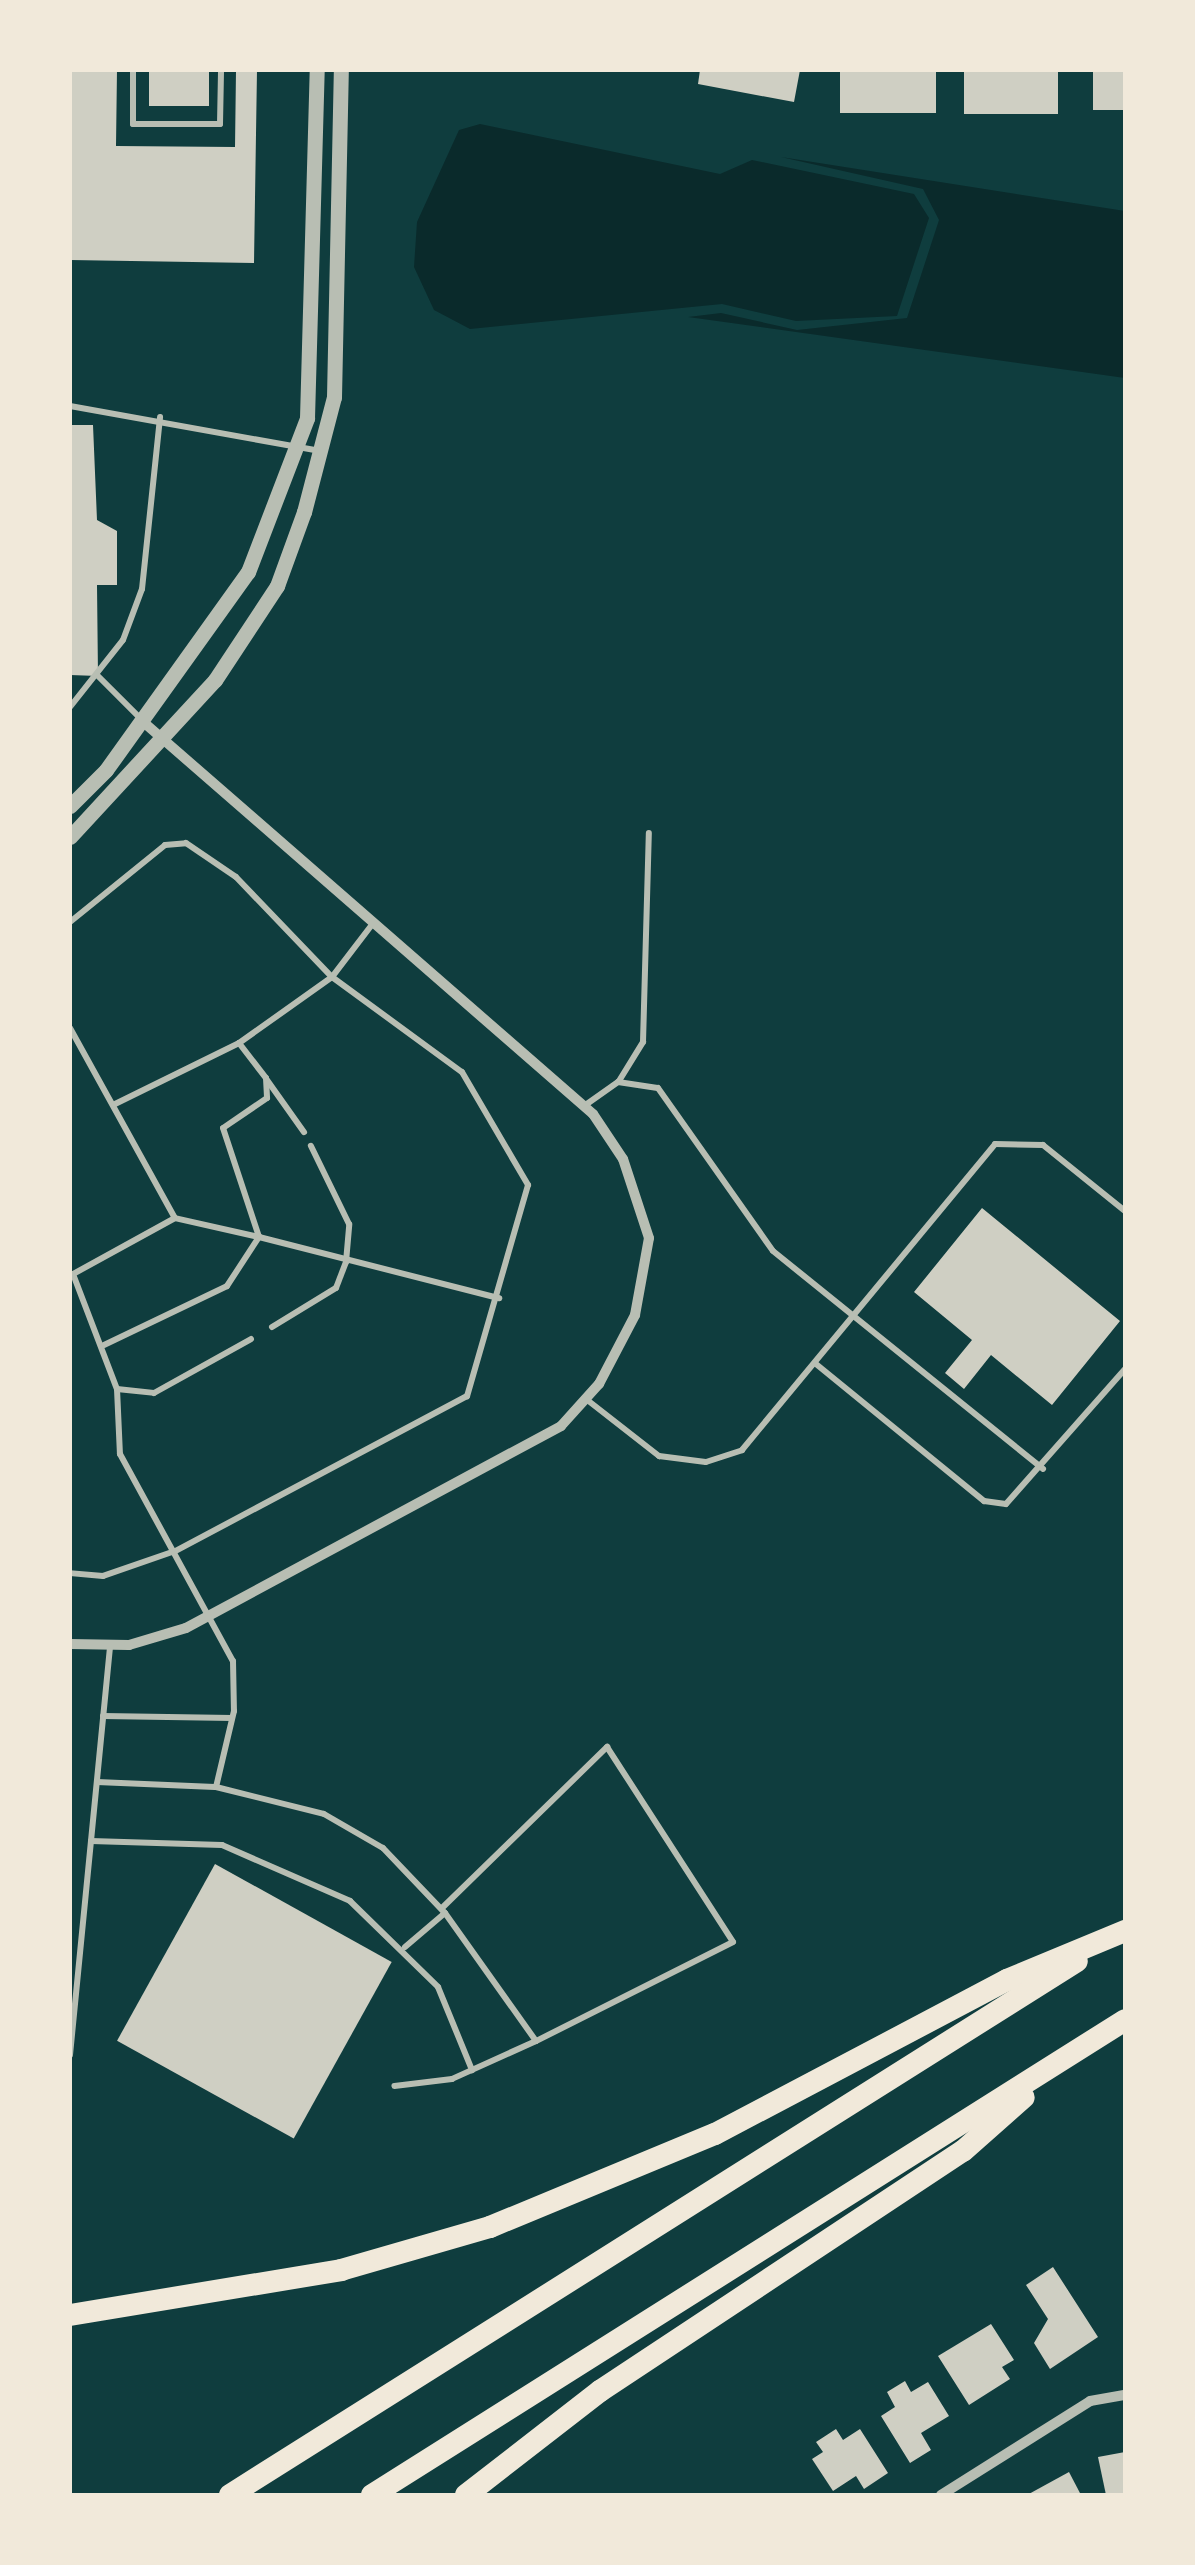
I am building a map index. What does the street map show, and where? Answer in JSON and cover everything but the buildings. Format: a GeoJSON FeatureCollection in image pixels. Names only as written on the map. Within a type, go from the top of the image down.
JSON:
{"type":"FeatureCollection","features":[{"type":"Feature","properties":{"kind":"highway"},"geometry":{"type":"LineString","coordinates":[[70,2315],[342,2270],[490,2227],[715,2134],[1006,1980],[1125,1931]]}},
{"type":"Feature","properties":{"kind":"highway"},"geometry":{"type":"LineString","coordinates":[[230,2495],[1125,1931]]}},
{"type":"Feature","properties":{"kind":"highway"},"geometry":{"type":"LineString","coordinates":[[372,2495],[1125,2020]]}},
{"type":"Feature","properties":{"kind":"highway"},"geometry":{"type":"LineString","coordinates":[[466,2495],[600,2391],[963,2151],[1070,2054]]}},
{"type":"Feature","properties":{"kind":"street"},"geometry":{"type":"LineString","coordinates":[[70,806],[142,720],[248,572],[296,448],[314,331],[317,70]]}},
{"type":"Feature","properties":{"kind":"street"},"geometry":{"type":"LineString","coordinates":[[70,836],[215,680],[278,586],[334,396],[341,70]]}},
{"type":"Feature","properties":{"kind":"street"},"geometry":{"type":"LineString","coordinates":[[70,1644],[110,1645],[214,1613],[562,1426],[586,1400],[635,1315],[649,1238],[623,1159],[584,1106],[165,732],[142,720]]}},
{"type":"Feature","properties":{"kind":"street"},"geometry":{"type":"LineString","coordinates":[[940,2495],[1090,2401],[1125,2394]]}},
{"type":"Feature","properties":{"kind":"lane"},"geometry":{"type":"LineString","coordinates":[[133,70],[133,124],[220,124],[221,70]]}},
{"type":"Feature","properties":{"kind":"lane"},"geometry":{"type":"LineString","coordinates":[[70,406],[160,417],[320,450]]}},
{"type":"Feature","properties":{"kind":"lane"},"geometry":{"type":"LineString","coordinates":[[70,707],[98,676],[142,589],[160,417]]}},
{"type":"Feature","properties":{"kind":"lane"},"geometry":{"type":"LineString","coordinates":[[98,676],[142,720]]}},
{"type":"Feature","properties":{"kind":"lane"},"geometry":{"type":"LineString","coordinates":[[584,1106],[618,1082],[643,1042],[648,833]]}},
{"type":"Feature","properties":{"kind":"lane"},"geometry":{"type":"LineString","coordinates":[[70,922],[165,845],[186,843],[236,877],[332,977],[462,1072],[516,1152],[528,1185],[499,1298],[467,1396],[175,1551],[103,1576],[70,1572]]}},
{"type":"Feature","properties":{"kind":"lane"},"geometry":{"type":"LineString","coordinates":[[113,1105],[239,1042],[332,977],[376,919]]}},
{"type":"Feature","properties":{"kind":"lane"},"geometry":{"type":"LineString","coordinates":[[70,1028],[176,1218]]}},
{"type":"Feature","properties":{"kind":"lane"},"geometry":{"type":"LineString","coordinates":[[239,1042],[304,1132]]}},
{"type":"Feature","properties":{"kind":"lane"},"geometry":{"type":"LineString","coordinates":[[258,1238],[222,1128],[267,1098],[266,1078]]}},
{"type":"Feature","properties":{"kind":"lane"},"geometry":{"type":"LineString","coordinates":[[618,1082],[638,1080],[676,1103],[773,1250],[1043,1469]]}},
{"type":"Feature","properties":{"kind":"lane"},"geometry":{"type":"LineString","coordinates":[[586,1400],[659,1456],[706,1462],[762,1433],[995,1144],[1043,1145],[1125,1211]]}},
{"type":"Feature","properties":{"kind":"lane"},"geometry":{"type":"LineString","coordinates":[[272,1328],[336,1288],[346,1262],[349,1224],[311,1146]]}},
{"type":"Feature","properties":{"kind":"lane"},"geometry":{"type":"LineString","coordinates":[[216,1787],[232,1718],[234,1661],[214,1613],[120,1454],[117,1389],[104,1345],[71,1275],[176,1218],[499,1298]]}},
{"type":"Feature","properties":{"kind":"lane"},"geometry":{"type":"LineString","coordinates":[[104,1345],[228,1286],[258,1238]]}},
{"type":"Feature","properties":{"kind":"lane"},"geometry":{"type":"LineString","coordinates":[[117,1389],[154,1393],[250,1339]]}},
{"type":"Feature","properties":{"kind":"lane"},"geometry":{"type":"LineString","coordinates":[[816,1364],[984,1500],[1018,1498],[1125,1369]]}},
{"type":"Feature","properties":{"kind":"lane"},"geometry":{"type":"LineString","coordinates":[[70,2055],[110,1645]]}},
{"type":"Feature","properties":{"kind":"lane"},"geometry":{"type":"LineString","coordinates":[[103,1716],[232,1718]]}},
{"type":"Feature","properties":{"kind":"lane"},"geometry":{"type":"LineString","coordinates":[[394,2086],[472,2070],[536,2042],[733,1942],[606,1747],[405,1947]]}},
{"type":"Feature","properties":{"kind":"lane"},"geometry":{"type":"LineString","coordinates":[[97,1782],[216,1787],[324,1814],[384,1848],[443,1910],[536,2042]]}},
{"type":"Feature","properties":{"kind":"lane"},"geometry":{"type":"LineString","coordinates":[[91,1841],[222,1845],[350,1901],[405,1947],[438,1987],[472,2070]]}},
{"type":"Feature","properties":{"kind":"water"},"geometry":{"type":"Polygon","coordinates":[[[480,124],[720,174],[752,160],[914,194],[929,218],[897,316],[796,321],[722,304],[470,329],[434,310],[414,267],[417,222],[459,130],[480,124]]]}},
{"type":"Feature","properties":{"kind":"water"},"geometry":{"type":"Polygon","coordinates":[[[781,157],[1125,211],[1125,378],[688,317],[721,313],[797,330],[907,318],[939,220],[923,189],[781,157]]]}}]}
